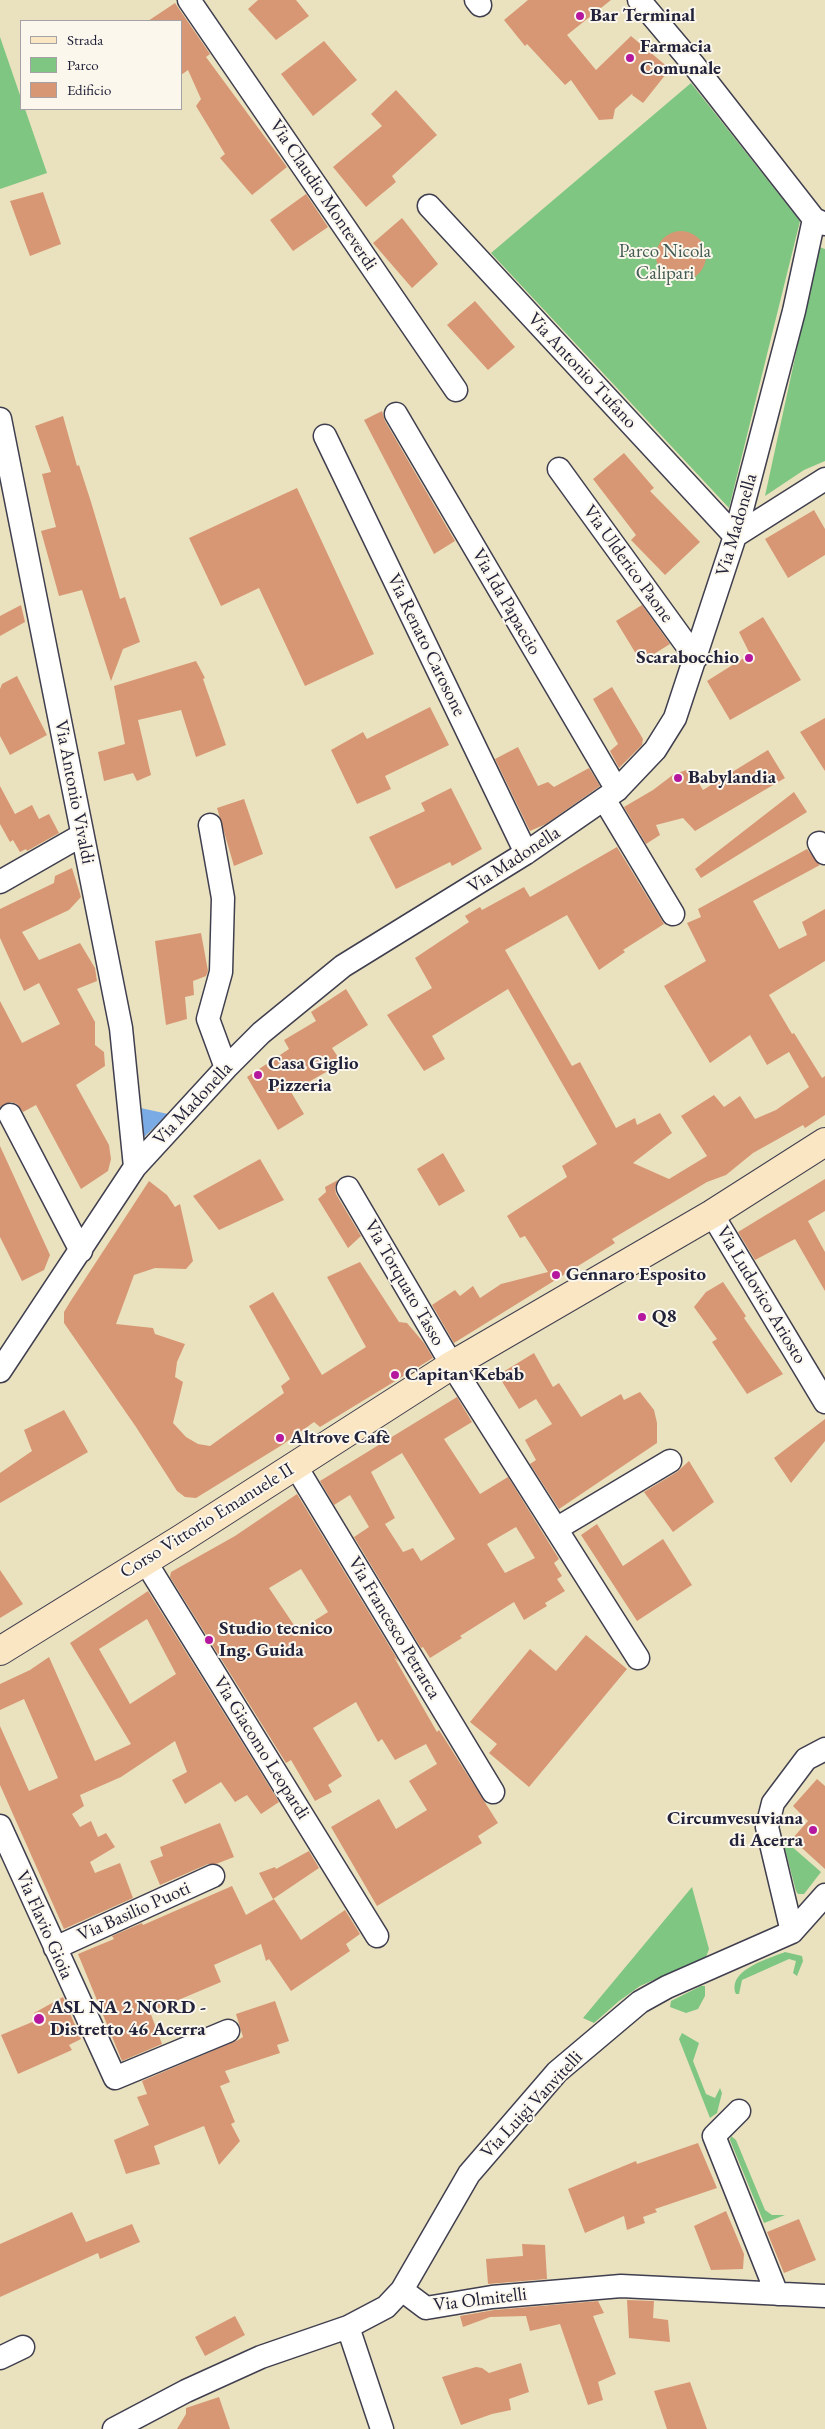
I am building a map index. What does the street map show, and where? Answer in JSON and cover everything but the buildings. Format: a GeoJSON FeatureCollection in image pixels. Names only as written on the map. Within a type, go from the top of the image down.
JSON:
{"type":"FeatureCollection","features":[{"type":"Feature","properties":{"kind":"main road","name":"Corso Vittorio Emanuele II"},"geometry":{"type":"LineString","coordinates":[[0,1651],[452,1365],[712,1214],[825,1142]]}},
{"type":"Feature","properties":{"kind":"street","name":"Via Claudio Monteverdi"},"geometry":{"type":"LineString","coordinates":[[189,0],[456,390]]}},
{"type":"Feature","properties":{"kind":"street"},"geometry":{"type":"LineString","coordinates":[[639,0],[820,221]]}},
{"type":"Feature","properties":{"kind":"street","name":"Via Antonio Tufano"},"geometry":{"type":"LineString","coordinates":[[428,206],[735,536]]}},
{"type":"Feature","properties":{"kind":"street","name":"Via Madonella"},"geometry":{"type":"LineString","coordinates":[[0,1371],[135,1167],[226,1068],[261,1033],[343,966],[526,854],[610,795],[655,750],[675,718],[735,536],[794,311],[820,221]]}},
{"type":"Feature","properties":{"kind":"street","name":"Via Ida Papaccio"},"geometry":{"type":"LineString","coordinates":[[396,414],[610,795],[673,914]]}},
{"type":"Feature","properties":{"kind":"street","name":"Via Antonio Vivaldi"},"geometry":{"type":"LineString","coordinates":[[0,419],[121,1028],[135,1167]]}},
{"type":"Feature","properties":{"kind":"street","name":"Via Renato Carosone"},"geometry":{"type":"LineString","coordinates":[[325,436],[526,854]]}},
{"type":"Feature","properties":{"kind":"street","name":"Via Ulderico Paone"},"geometry":{"type":"LineString","coordinates":[[559,469],[696,658]]}},
{"type":"Feature","properties":{"kind":"street"},"geometry":{"type":"LineString","coordinates":[[735,536],[825,479]]}},
{"type":"Feature","properties":{"kind":"street"},"geometry":{"type":"LineString","coordinates":[[210,825],[223,898],[222,972],[208,1018],[226,1068]]}},
{"type":"Feature","properties":{"kind":"street"},"geometry":{"type":"LineString","coordinates":[[0,882],[82,835]]}},
{"type":"Feature","properties":{"kind":"street"},"geometry":{"type":"LineString","coordinates":[[10,1115],[81,1251]]}},
{"type":"Feature","properties":{"kind":"street","name":"Via Torquato Tasso"},"geometry":{"type":"LineString","coordinates":[[348,1188],[452,1365],[638,1658]]}},
{"type":"Feature","properties":{"kind":"street","name":"Via Ludovico Ariosto"},"geometry":{"type":"LineString","coordinates":[[712,1214],[825,1402]]}},
{"type":"Feature","properties":{"kind":"street"},"geometry":{"type":"LineString","coordinates":[[556,1529],[670,1461]]}},
{"type":"Feature","properties":{"kind":"street","name":"Via Francesco Petrarca"},"geometry":{"type":"LineString","coordinates":[[295,1465],[493,1792]]}},
{"type":"Feature","properties":{"kind":"street","name":"Via Giacomo Leopardi"},"geometry":{"type":"LineString","coordinates":[[145,1561],[377,1936]]}},
{"type":"Feature","properties":{"kind":"street"},"geometry":{"type":"LineString","coordinates":[[792,1932],[767,1827],[773,1803],[806,1758],[825,1749]]}},
{"type":"Feature","properties":{"kind":"street","name":"Via Flavio Gioia"},"geometry":{"type":"LineString","coordinates":[[0,1826],[115,2078],[228,2031]]}},
{"type":"Feature","properties":{"kind":"street","name":"Via Basilio Puoti"},"geometry":{"type":"LineString","coordinates":[[55,1948],[213,1876]]}},
{"type":"Feature","properties":{"kind":"street","name":"Via Luigi Vanvitelli"},"geometry":{"type":"LineString","coordinates":[[402,2290],[469,2174],[557,2072],[640,2002],[667,1987],[792,1932],[825,1896]]}},
{"type":"Feature","properties":{"kind":"street"},"geometry":{"type":"LineString","coordinates":[[739,2111],[714,2136],[777,2294]]}},
{"type":"Feature","properties":{"kind":"street","name":"Via Olmitelli"},"geometry":{"type":"LineString","coordinates":[[402,2290],[426,2308],[492,2297],[621,2286],[825,2296]]}},
{"type":"Feature","properties":{"kind":"street"},"geometry":{"type":"LineString","coordinates":[[114,2429],[150,2420],[186,2390],[261,2357],[348,2327],[386,2307],[402,2290]]}},
{"type":"Feature","properties":{"kind":"street"},"geometry":{"type":"LineString","coordinates":[[348,2327],[382,2429]]}},
{"type":"Feature","properties":{"kind":"street"},"geometry":{"type":"LineString","coordinates":[[0,2358],[23,2348]]}},
{"type":"Feature","properties":{"kind":"green space"},"geometry":{"type":"Polygon","coordinates":[[[0,37],[20,95],[20,110],[25,110],[47,173],[0,189],[0,37]]]}},
{"type":"Feature","properties":{"kind":"green space","name":"Parco Nicola Calipari"},"geometry":{"type":"Polygon","coordinates":[[[691,83],[800,221],[729,508],[491,253],[691,83]]]}},
{"type":"Feature","properties":{"kind":"green space"},"geometry":{"type":"Polygon","coordinates":[[[819,247],[825,249],[825,461],[804,470],[765,496],[819,247]]]}},
{"type":"Feature","properties":{"kind":"green space"},"geometry":{"type":"Polygon","coordinates":[[[782,1838],[821,1872],[804,1894],[798,1894],[796,1891],[782,1838]]]}},
{"type":"Feature","properties":{"kind":"green space"},"geometry":{"type":"Polygon","coordinates":[[[692,1887],[709,1949],[706,1957],[640,1986],[594,2023],[583,2018],[692,1887]]]}},
{"type":"Feature","properties":{"kind":"green space"},"geometry":{"type":"Polygon","coordinates":[[[785,1952],[802,1956],[803,1961],[797,1976],[793,1973],[796,1961],[789,1959],[742,1980],[739,1994],[736,1994],[737,1978],[743,1972],[760,1962],[785,1952]]]}},
{"type":"Feature","properties":{"kind":"green space"},"geometry":{"type":"Polygon","coordinates":[[[701,1986],[705,1986],[705,1996],[698,2009],[686,2013],[670,2007],[671,2001],[701,1986]]]}},
{"type":"Feature","properties":{"kind":"green space"},"geometry":{"type":"Polygon","coordinates":[[[682,2033],[699,2043],[693,2061],[706,2094],[715,2098],[720,2088],[722,2093],[717,2113],[710,2118],[679,2039],[682,2033]]]}},
{"type":"Feature","properties":{"kind":"green space"},"geometry":{"type":"Polygon","coordinates":[[[731,2136],[736,2140],[765,2210],[772,2215],[785,2215],[764,2223],[730,2140],[731,2136]]]}},
{"type":"Feature","properties":{"kind":"water"},"geometry":{"type":"Polygon","coordinates":[[[136,1107],[168,1114],[142,1139],[136,1107]]]}},
{"type":"Feature","properties":{"kind":"place","name":"Bar Terminal"},"geometry":{"type":"Point","coordinates":[580,16]}},
{"type":"Feature","properties":{"kind":"place","name":"Farmacia Comunale"},"geometry":{"type":"Point","coordinates":[630,58]}},
{"type":"Feature","properties":{"kind":"place","name":"Scarabocchio"},"geometry":{"type":"Point","coordinates":[749,658]}},
{"type":"Feature","properties":{"kind":"place","name":"Babylandia"},"geometry":{"type":"Point","coordinates":[678,778]}},
{"type":"Feature","properties":{"kind":"place","name":"Casa Giglio Pizzeria"},"geometry":{"type":"Point","coordinates":[258,1075]}},
{"type":"Feature","properties":{"kind":"place","name":"Gennaro Esposito"},"geometry":{"type":"Point","coordinates":[556,1275]}},
{"type":"Feature","properties":{"kind":"place","name":"Q8"},"geometry":{"type":"Point","coordinates":[642,1317]}},
{"type":"Feature","properties":{"kind":"place","name":"Capitan Kebab"},"geometry":{"type":"Point","coordinates":[395,1375]}},
{"type":"Feature","properties":{"kind":"place","name":"Altrove Cafè"},"geometry":{"type":"Point","coordinates":[280,1438]}},
{"type":"Feature","properties":{"kind":"place","name":"Studio tecnico Ing. Guida"},"geometry":{"type":"Point","coordinates":[209,1640]}},
{"type":"Feature","properties":{"kind":"place","name":"Circumvesuviana di Acerra"},"geometry":{"type":"Point","coordinates":[813,1830]}},
{"type":"Feature","properties":{"kind":"place","name":"ASL NA 2 NORD - Distretto 46 Acerra"},"geometry":{"type":"Point","coordinates":[39,2019]}}]}
